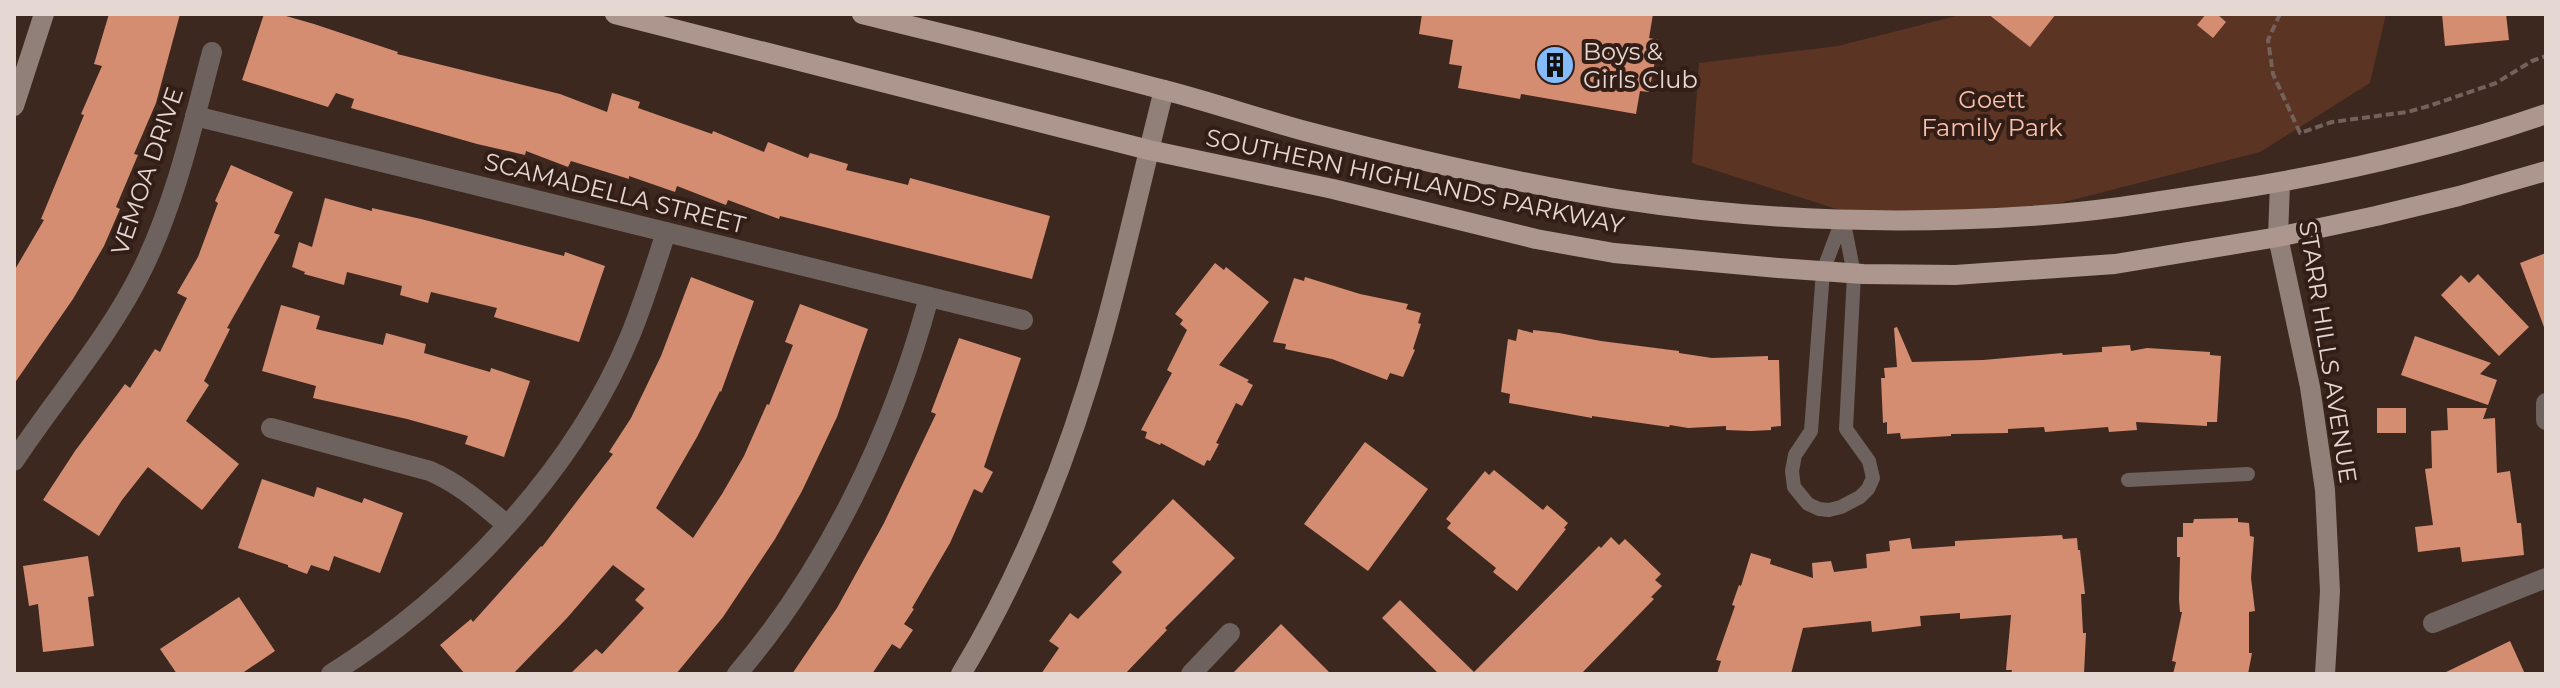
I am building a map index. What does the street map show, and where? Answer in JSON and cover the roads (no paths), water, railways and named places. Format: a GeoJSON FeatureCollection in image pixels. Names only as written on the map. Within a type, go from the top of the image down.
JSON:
{"type":"FeatureCollection","features":[{"type":"Feature","properties":{"kind":"main road","name":"SOUTHERN HIGHLANDS PARKWAY"},"geometry":{"type":"LineString","coordinates":[[615,14],[1149,150],[1333,189],[1536,239],[1614,253],[1854,274],[1955,275],[2100,266],[2278,237],[2459,196],[2546,171]]}},
{"type":"Feature","properties":{"kind":"main road","name":"SOUTHERN HIGHLANDS PARKWAY"},"geometry":{"type":"LineString","coordinates":[[862,14],[1164,90],[1378,150],[1546,186],[1674,206],[1744,213],[1941,219],[2030,216],[2118,208],[2280,183],[2413,155],[2546,114]]}},
{"type":"Feature","properties":{"kind":"street"},"geometry":{"type":"LineString","coordinates":[[14,106],[44,14]]}},
{"type":"Feature","properties":{"kind":"street","name":"VEMOA DRIVE"},"geometry":{"type":"LineString","coordinates":[[17,450],[100,340],[142,269],[157,238],[182,164],[212,52]]}},
{"type":"Feature","properties":{"kind":"street"},"geometry":{"type":"LineString","coordinates":[[961,674],[1003,602],[1076,422],[1102,338],[1164,90]]}},
{"type":"Feature","properties":{"kind":"street","name":"SCAMADELLA STREET"},"geometry":{"type":"LineString","coordinates":[[195,116],[1023,320]]}},
{"type":"Feature","properties":{"kind":"street","name":"STARR HILLS AVENUE"},"geometry":{"type":"LineString","coordinates":[[2280,183],[2278,237],[2322,456],[2330,591],[2325,674]]}},
{"type":"Feature","properties":{"kind":"street"},"geometry":{"type":"LineString","coordinates":[[331,674],[415,614],[466,569],[544,480],[604,388],[629,337],[666,232]]}},
{"type":"Feature","properties":{"kind":"street"},"geometry":{"type":"LineString","coordinates":[[737,674],[803,584],[856,490],[902,387],[929,297]]}},
{"type":"Feature","properties":{"kind":"street"},"geometry":{"type":"LineString","coordinates":[[2546,403],[2546,420]]}},
{"type":"Feature","properties":{"kind":"street"},"geometry":{"type":"LineString","coordinates":[[271,428],[450,479],[507,525]]}},
{"type":"Feature","properties":{"kind":"street"},"geometry":{"type":"LineString","coordinates":[[2433,623],[2546,578]]}},
{"type":"Feature","properties":{"kind":"street"},"geometry":{"type":"LineString","coordinates":[[1191,674],[1230,633]]}},
{"type":"Feature","properties":{"kind":"lane"},"geometry":{"type":"LineString","coordinates":[[1843,218],[1854,274],[1846,429],[1869,461],[1873,478],[1860,497],[1829,510],[1808,504],[1794,487],[1792,471],[1795,455],[1811,431],[1823,271],[1843,218]]}},
{"type":"Feature","properties":{"kind":"lane"},"geometry":{"type":"LineString","coordinates":[[2128,480],[2248,474]]}},
{"type":"Feature","properties":{"kind":"place","name":"Boys & Girls Club"},"geometry":{"type":"Point","coordinates":[1555,65]}},
{"type":"Feature","properties":{"kind":"park label","name":"Goett Family Park"},"geometry":{"type":"Point","coordinates":[1992,113]}}]}
